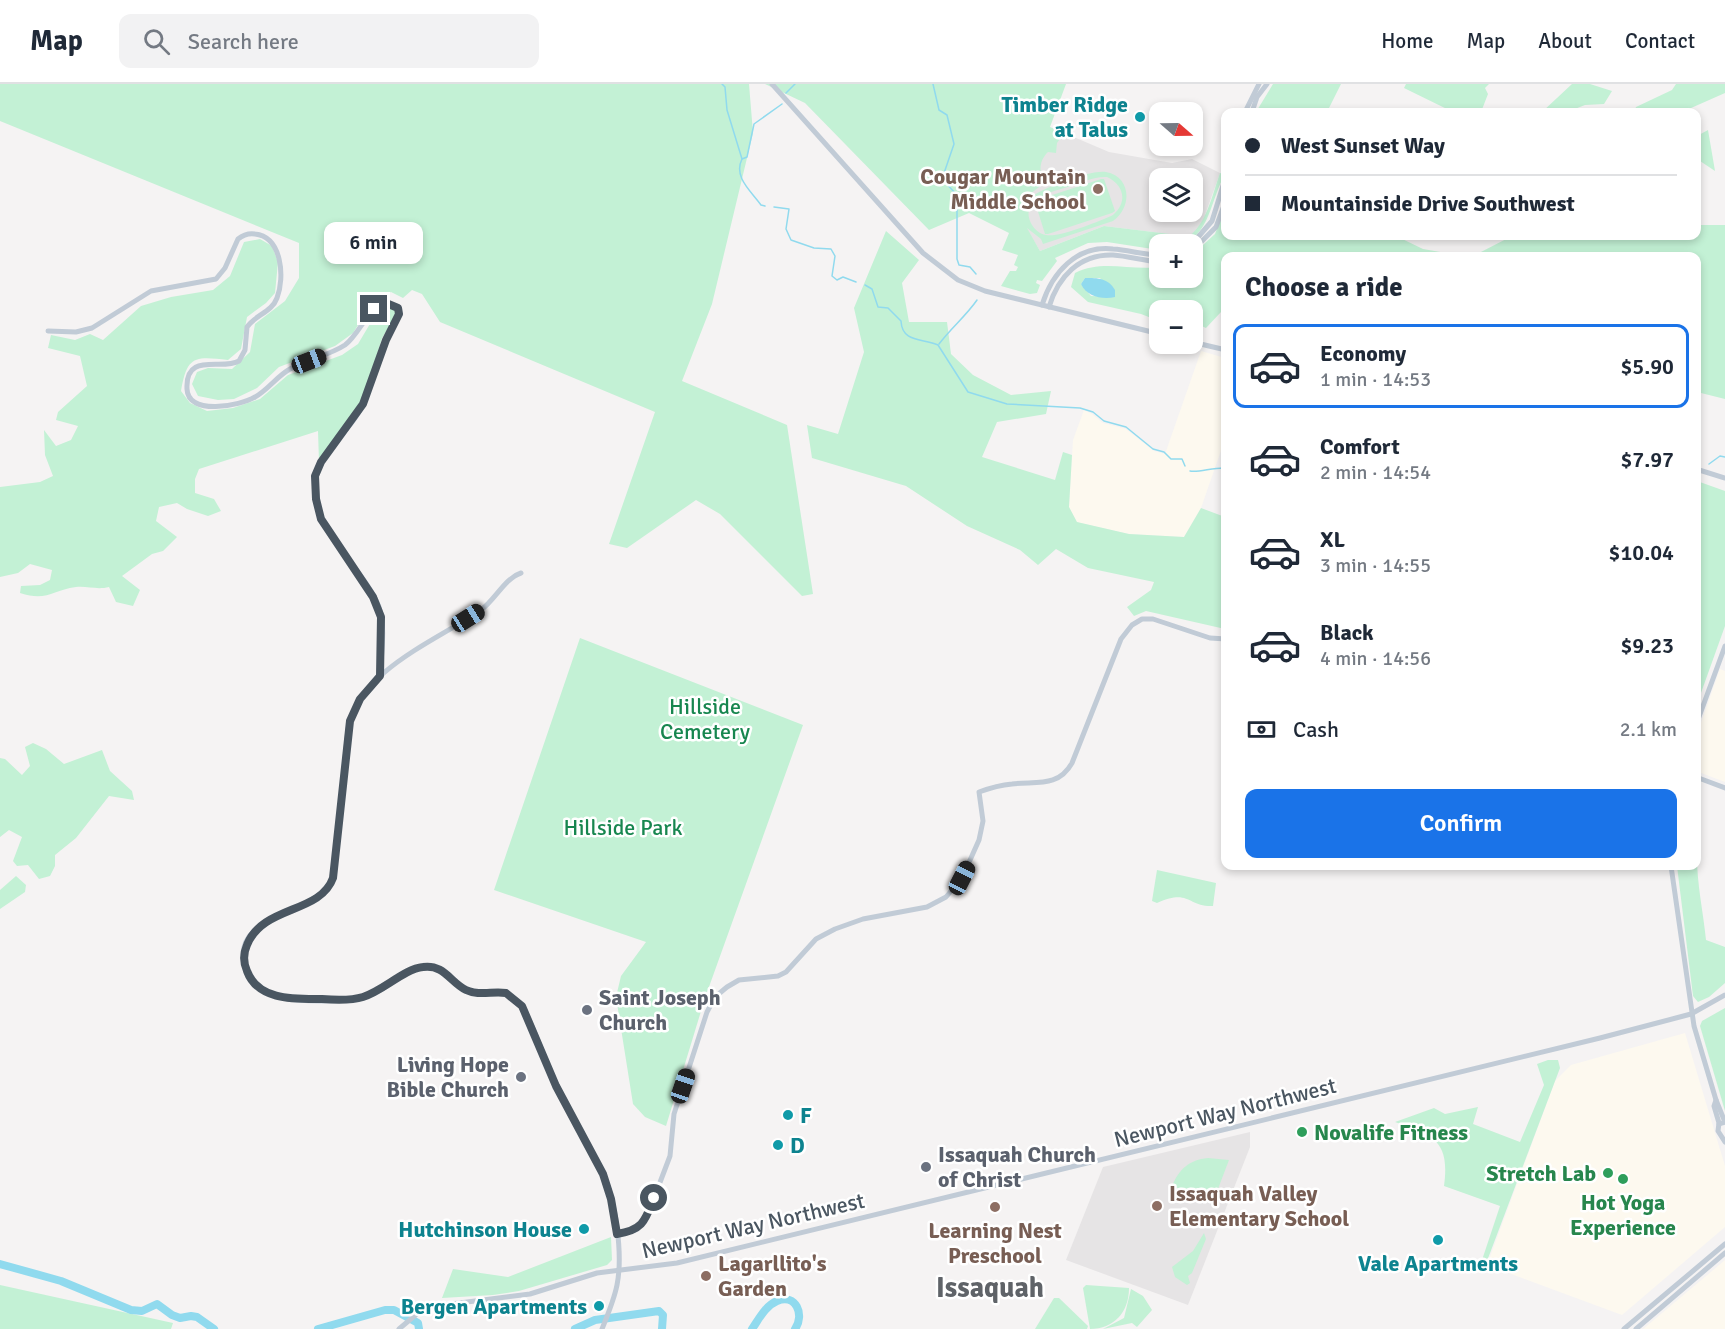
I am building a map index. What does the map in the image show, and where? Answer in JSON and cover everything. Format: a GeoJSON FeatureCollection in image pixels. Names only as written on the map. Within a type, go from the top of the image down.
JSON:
{"type":"FeatureCollection","features":[{"type":"Feature","properties":{"kind":"street"},"geometry":{"type":"LineString","coordinates":[[772,84],[931,261],[958,280],[985,291],[1149,331]]}},
{"type":"Feature","properties":{"kind":"street"},"geometry":{"type":"LineString","coordinates":[[1247,108],[1259,84]]}},
{"type":"Feature","properties":{"kind":"street"},"geometry":{"type":"LineString","coordinates":[[1253,108],[1257,97],[1266,84]]}},
{"type":"Feature","properties":{"kind":"street"},"geometry":{"type":"LineString","coordinates":[[1203,234],[1212,221],[1221,192]]}},
{"type":"Feature","properties":{"kind":"street"},"geometry":{"type":"LineString","coordinates":[[1203,240],[1216,226],[1221,213]]}},
{"type":"Feature","properties":{"kind":"street"},"geometry":{"type":"LineString","coordinates":[[48,331],[76,332],[92,328],[151,291],[216,279],[225,268],[238,239],[250,233],[265,237],[273,243],[280,265],[276,302],[247,327],[245,350],[239,361],[228,365],[201,364],[188,379],[187,389],[190,398],[196,403],[211,406],[249,400],[264,392],[292,367],[336,350],[349,342],[378,306],[386,303],[398,308],[399,314],[386,340],[363,404],[321,462],[315,476],[316,499],[321,519],[380,611],[380,676]]}},
{"type":"Feature","properties":{"kind":"street"},"geometry":{"type":"LineString","coordinates":[[1042,305],[1055,275],[1068,262],[1083,254],[1107,248],[1149,254]]}},
{"type":"Feature","properties":{"kind":"street"},"geometry":{"type":"LineString","coordinates":[[1049,307],[1061,279],[1070,269],[1086,260],[1110,255],[1149,260]]}},
{"type":"Feature","properties":{"kind":"street"},"geometry":{"type":"LineString","coordinates":[[1203,345],[1221,349]]}},
{"type":"Feature","properties":{"kind":"street"},"geometry":{"type":"LineString","coordinates":[[1701,471],[1725,478]]}},
{"type":"Feature","properties":{"kind":"street"},"geometry":{"type":"LineString","coordinates":[[521,573],[514,576],[481,610],[380,676],[360,699],[350,721],[332,881],[319,896],[272,918],[253,934],[243,956],[248,973],[255,985],[275,996],[291,999],[346,1000],[375,993],[411,971],[430,967],[447,973],[466,990],[481,993],[506,993],[513,998],[525,1013],[556,1086],[603,1174],[611,1199],[617,1234],[619,1270],[609,1312],[602,1329]]}},
{"type":"Feature","properties":{"kind":"street"},"geometry":{"type":"LineString","coordinates":[[617,1234],[635,1230],[648,1214],[670,1156],[676,1107],[707,1012],[715,997],[739,981],[778,976],[786,972],[816,939],[835,929],[863,919],[927,907],[946,897],[962,878],[979,840],[982,821],[980,792],[1014,783],[1052,782],[1066,773],[1072,764],[1121,639],[1136,622],[1153,619],[1210,638],[1221,639]]}},
{"type":"Feature","properties":{"kind":"street"},"geometry":{"type":"LineString","coordinates":[[1701,711],[1725,646]]}},
{"type":"Feature","properties":{"kind":"street"},"geometry":{"type":"LineString","coordinates":[[1701,779],[1725,788]]}},
{"type":"Feature","properties":{"kind":"street"},"geometry":{"type":"LineString","coordinates":[[1672,870],[1691,1014],[1722,1123],[1718,1131],[1723,1135],[1725,1142]]}},
{"type":"Feature","properties":{"kind":"street","name":"Newport Way Northwest"},"geometry":{"type":"LineString","coordinates":[[399,1329],[416,1315],[436,1306],[530,1294],[588,1275],[677,1263],[1505,1062],[1691,1014],[1725,994]]}},
{"type":"Feature","properties":{"kind":"street"},"geometry":{"type":"LineString","coordinates":[[1624,1329],[1725,1244]]}},
{"type":"Feature","properties":{"kind":"street"},"geometry":{"type":"LineString","coordinates":[[1636,1329],[1725,1253]]}},
{"type":"Feature","properties":{"kind":"shaded area","name":"Cougar Mountain Middle School"},"geometry":{"type":"Polygon","coordinates":[[[1069,135],[1109,152],[1172,163],[1192,159],[1220,173],[1203,220],[1203,168],[1149,168],[1149,222],[1202,222],[1193,234],[1169,234],[1104,226],[1040,251],[1023,218],[1042,158],[1062,136],[1069,135]]]}},
{"type":"Feature","properties":{"kind":"shaded area"},"geometry":{"type":"Polygon","coordinates":[[[1203,352],[1221,357],[1221,450],[1201,508],[1184,537],[1129,534],[1076,522],[1069,507],[1073,440],[1084,410],[1103,423],[1126,429],[1154,451],[1165,454],[1200,354],[1203,354],[1203,352]]]}},
{"type":"Feature","properties":{"kind":"shaded area"},"geometry":{"type":"Polygon","coordinates":[[[1720,669],[1725,671],[1725,782],[1701,773],[1701,723],[1720,669]]]}},
{"type":"Feature","properties":{"kind":"shaded area"},"geometry":{"type":"Polygon","coordinates":[[[1685,1033],[1725,1166],[1725,1227],[1622,1315],[1487,1265],[1555,1081],[1571,1065],[1685,1033]]]}},
{"type":"Feature","properties":{"kind":"shaded area","name":"Issaquah Valley Elementary School"},"geometry":{"type":"Polygon","coordinates":[[[1250,1132],[1250,1147],[1188,1305],[1066,1260],[1103,1167],[1250,1132]]]}},
{"type":"Feature","properties":{"kind":"shaded area"},"geometry":{"type":"Polygon","coordinates":[[[1725,1260],[1725,1329],[1643,1329],[1725,1260]]]}},
{"type":"Feature","properties":{"kind":"green space"},"geometry":{"type":"Polygon","coordinates":[[[0,84],[749,84],[753,133],[712,304],[682,381],[787,425],[813,594],[802,596],[720,514],[696,500],[627,548],[609,544],[655,412],[440,322],[422,294],[412,290],[403,298],[391,292],[375,298],[353,333],[335,346],[279,367],[257,388],[234,399],[218,400],[198,396],[192,384],[197,372],[208,368],[232,369],[250,352],[255,324],[285,301],[299,278],[299,243],[0,121],[0,84]]]}},
{"type":"Feature","properties":{"kind":"green space"},"geometry":{"type":"Polygon","coordinates":[[[765,84],[1066,84],[1050,127],[1069,135],[1062,136],[1057,143],[1056,153],[1048,152],[1043,159],[1041,175],[1043,184],[1030,194],[1028,199],[1066,181],[1106,172],[1121,180],[1125,186],[1126,201],[1124,209],[1113,221],[1043,244],[1041,239],[1027,228],[1040,251],[1104,226],[1170,234],[1149,234],[1149,248],[1107,242],[1088,243],[1055,258],[1057,261],[1042,281],[1037,280],[1036,283],[1040,285],[1037,293],[1030,294],[1001,286],[1010,271],[1016,271],[1018,267],[1014,265],[1018,255],[1002,250],[1009,233],[969,213],[929,230],[805,103],[765,84]],[[1102,177],[1047,194],[1033,203],[1029,209],[1032,225],[1040,233],[1052,235],[1080,228],[1113,215],[1121,205],[1120,189],[1113,180],[1102,177]]]}},
{"type":"Feature","properties":{"kind":"green space"},"geometry":{"type":"Polygon","coordinates":[[[1273,84],[1341,84],[1329,108],[1258,108],[1273,84]]]}},
{"type":"Feature","properties":{"kind":"green space"},"geometry":{"type":"Polygon","coordinates":[[[1406,84],[1489,84],[1485,88],[1488,94],[1483,108],[1445,108],[1404,88],[1406,84]]]}},
{"type":"Feature","properties":{"kind":"green space"},"geometry":{"type":"Polygon","coordinates":[[[1572,84],[1590,84],[1612,91],[1604,104],[1585,105],[1577,108],[1546,108],[1572,84]]]}},
{"type":"Feature","properties":{"kind":"green space"},"geometry":{"type":"Polygon","coordinates":[[[1676,84],[1725,84],[1725,93],[1691,108],[1636,108],[1672,90],[1676,84]]]}},
{"type":"Feature","properties":{"kind":"green space"},"geometry":{"type":"Polygon","coordinates":[[[1708,130],[1715,171],[1701,162],[1701,134],[1708,130]]]}},
{"type":"Feature","properties":{"kind":"green space"},"geometry":{"type":"Polygon","coordinates":[[[1220,173],[1221,182],[1203,226],[1197,234],[1192,234],[1203,222],[1220,173]]]}},
{"type":"Feature","properties":{"kind":"green space"},"geometry":{"type":"Polygon","coordinates":[[[1104,179],[1115,211],[1045,234],[1035,202],[1037,200],[1104,179]]]}},
{"type":"Feature","properties":{"kind":"green space"},"geometry":{"type":"Polygon","coordinates":[[[1221,218],[1221,240],[1404,240],[1423,249],[1440,252],[1221,252],[1221,312],[1206,328],[1203,327],[1203,300],[1149,300],[1149,317],[1088,302],[1071,287],[1075,273],[1085,269],[1106,266],[1148,268],[1149,288],[1203,288],[1203,245],[1215,234],[1221,218]],[[1085,278],[1081,284],[1091,296],[1115,297],[1100,278],[1085,278]]]}},
{"type":"Feature","properties":{"kind":"green space"},"geometry":{"type":"Polygon","coordinates":[[[1701,225],[1725,225],[1725,399],[1701,393],[1701,252],[1481,252],[1504,240],[1701,240],[1701,225]]]}},
{"type":"Feature","properties":{"kind":"green space"},"geometry":{"type":"Polygon","coordinates":[[[886,231],[919,260],[902,283],[909,322],[947,322],[951,354],[973,375],[1011,395],[1051,391],[1046,414],[997,422],[982,457],[1055,480],[1063,452],[1072,455],[1069,507],[1077,522],[1129,534],[1184,537],[1201,508],[1221,516],[1221,628],[1146,611],[1134,616],[1127,607],[1151,590],[1154,582],[1088,568],[1056,549],[1038,565],[1020,550],[967,526],[906,486],[812,458],[807,425],[838,434],[864,352],[854,308],[886,231]]]}},
{"type":"Feature","properties":{"kind":"green space"},"geometry":{"type":"Polygon","coordinates":[[[260,239],[272,246],[278,262],[275,293],[247,317],[241,349],[228,360],[207,358],[194,361],[186,371],[181,391],[190,403],[207,411],[233,408],[260,399],[288,375],[342,355],[358,344],[377,312],[393,306],[399,310],[382,338],[362,404],[335,446],[319,462],[318,431],[199,469],[195,479],[195,493],[214,499],[221,511],[208,516],[177,503],[159,507],[156,521],[177,537],[163,551],[152,554],[122,576],[140,590],[133,606],[116,602],[109,587],[68,588],[43,596],[20,593],[21,586],[40,585],[50,580],[52,570],[30,564],[18,573],[0,577],[0,487],[40,482],[53,476],[45,455],[44,430],[56,446],[71,440],[78,426],[56,420],[58,412],[87,386],[80,356],[48,348],[51,335],[75,340],[90,334],[103,340],[141,306],[171,297],[213,290],[230,276],[244,242],[260,239]]]}},
{"type":"Feature","properties":{"kind":"green space"},"geometry":{"type":"Polygon","coordinates":[[[1701,482],[1725,491],[1725,626],[1701,693],[1701,482]]]}},
{"type":"Feature","properties":{"kind":"green space","name":"Hillside Park"},"geometry":{"type":"Polygon","coordinates":[[[580,638],[803,725],[705,998],[666,1126],[645,1117],[633,1104],[616,997],[621,976],[646,942],[494,890],[580,638]]]}},
{"type":"Feature","properties":{"kind":"green space"},"geometry":{"type":"Polygon","coordinates":[[[33,743],[46,749],[64,764],[102,750],[110,771],[132,791],[134,800],[109,796],[76,838],[55,855],[55,866],[50,876],[39,879],[28,865],[17,866],[13,861],[22,837],[9,830],[0,837],[0,758],[5,759],[22,775],[30,766],[25,747],[33,743]]]}},
{"type":"Feature","properties":{"kind":"green space"},"geometry":{"type":"Polygon","coordinates":[[[1157,870],[1216,883],[1213,906],[1204,906],[1176,897],[1157,903],[1152,901],[1157,870]]]}},
{"type":"Feature","properties":{"kind":"green space"},"geometry":{"type":"Polygon","coordinates":[[[1677,870],[1698,870],[1706,940],[1725,947],[1725,983],[1709,997],[1698,1002],[1693,996],[1677,870]]]}},
{"type":"Feature","properties":{"kind":"green space"},"geometry":{"type":"Polygon","coordinates":[[[16,876],[26,885],[25,892],[0,909],[0,890],[16,876]]]}},
{"type":"Feature","properties":{"kind":"green space"},"geometry":{"type":"Polygon","coordinates":[[[1725,1008],[1725,1111],[1700,1026],[1702,1021],[1725,1008]]]}},
{"type":"Feature","properties":{"kind":"green space"},"geometry":{"type":"Polygon","coordinates":[[[1548,1060],[1558,1060],[1560,1068],[1487,1261],[1482,1260],[1500,1206],[1444,1186],[1444,1159],[1436,1142],[1420,1131],[1395,1122],[1434,1108],[1445,1114],[1478,1107],[1473,1124],[1520,1142],[1544,1085],[1537,1064],[1548,1060]]]}},
{"type":"Feature","properties":{"kind":"green space"},"geometry":{"type":"Polygon","coordinates":[[[1208,1158],[1229,1160],[1213,1202],[1172,1186],[1186,1166],[1208,1158]]]}},
{"type":"Feature","properties":{"kind":"green space"},"geometry":{"type":"Polygon","coordinates":[[[1204,1233],[1206,1239],[1192,1273],[1188,1276],[1190,1283],[1187,1285],[1175,1277],[1172,1267],[1193,1251],[1204,1233]]]}},
{"type":"Feature","properties":{"kind":"green space"},"geometry":{"type":"Polygon","coordinates":[[[611,1237],[612,1260],[607,1265],[519,1291],[442,1298],[453,1269],[508,1277],[611,1237]]]}},
{"type":"Feature","properties":{"kind":"green space"},"geometry":{"type":"Polygon","coordinates":[[[0,1285],[173,1323],[171,1329],[0,1329],[0,1285]]]}},
{"type":"Feature","properties":{"kind":"green space"},"geometry":{"type":"Polygon","coordinates":[[[1086,1285],[1129,1288],[1126,1305],[1118,1318],[1106,1326],[1090,1329],[1083,1288],[1086,1285]]]}},
{"type":"Feature","properties":{"kind":"green space"},"geometry":{"type":"Polygon","coordinates":[[[1131,1289],[1143,1296],[1152,1310],[1137,1327],[1132,1323],[1103,1329],[1124,1318],[1131,1289]]]}},
{"type":"Feature","properties":{"kind":"green space"},"geometry":{"type":"Polygon","coordinates":[[[1054,1298],[1059,1298],[1088,1326],[1087,1329],[1035,1329],[1054,1298]]]}},
{"type":"Feature","properties":{"kind":"water"},"geometry":{"type":"Polygon","coordinates":[[[1085,278],[1106,281],[1115,290],[1115,297],[1101,298],[1091,295],[1081,284],[1085,278]]]}},
{"type":"Feature","properties":{"kind":"waterway"},"geometry":{"type":"LineString","coordinates":[[722,84],[725,87],[727,110],[742,159],[741,178],[761,205],[765,206]]}},
{"type":"Feature","properties":{"kind":"waterway"},"geometry":{"type":"LineString","coordinates":[[786,93],[795,84]]}},
{"type":"Feature","properties":{"kind":"waterway"},"geometry":{"type":"LineString","coordinates":[[933,84],[939,110],[947,115],[954,144],[942,179],[957,195],[957,259],[959,265],[970,267],[976,274]]}},
{"type":"Feature","properties":{"kind":"waterway"},"geometry":{"type":"LineString","coordinates":[[742,159],[747,157],[754,124],[782,104]]}},
{"type":"Feature","properties":{"kind":"waterway"},"geometry":{"type":"LineString","coordinates":[[774,207],[789,209],[786,229],[791,240],[814,248],[831,249],[835,256],[832,276],[837,280],[843,277],[856,282]]}},
{"type":"Feature","properties":{"kind":"waterway"},"geometry":{"type":"LineString","coordinates":[[865,285],[872,289],[878,307],[888,308],[901,321],[905,333],[914,339],[938,345],[968,392],[1007,404],[1080,408],[1093,412],[1104,421],[1126,427],[1153,449],[1164,452],[1171,459],[1182,459],[1185,466]]}},
{"type":"Feature","properties":{"kind":"waterway"},"geometry":{"type":"LineString","coordinates":[[939,344],[977,300]]}},
{"type":"Feature","properties":{"kind":"waterway"},"geometry":{"type":"LineString","coordinates":[[1709,464],[1720,456],[1725,457]]}},
{"type":"Feature","properties":{"kind":"waterway"},"geometry":{"type":"LineString","coordinates":[[1190,471],[1221,468]]}},
{"type":"Feature","properties":{"kind":"waterway"},"geometry":{"type":"LineString","coordinates":[[0,1264],[61,1281],[131,1310],[142,1311],[157,1304],[180,1318],[197,1317],[214,1329]]}},
{"type":"Feature","properties":{"kind":"waterway"},"geometry":{"type":"LineString","coordinates":[[752,1329],[769,1306],[784,1299],[794,1303],[799,1312],[795,1329]]}},
{"type":"Feature","properties":{"kind":"waterway"},"geometry":{"type":"LineString","coordinates":[[318,1329],[385,1310],[394,1310],[418,1323],[419,1329]]}},
{"type":"Feature","properties":{"kind":"waterway"},"geometry":{"type":"LineString","coordinates":[[575,1329],[595,1320],[659,1311],[663,1315],[662,1329]]}},
{"type":"Feature","properties":{"kind":"place","name":"Timber Ridge at Talus"},"geometry":{"type":"Point","coordinates":[1140,117]}},
{"type":"Feature","properties":{"kind":"place","name":"Cougar Mountain Middle School"},"geometry":{"type":"Point","coordinates":[1098,189]}},
{"type":"Feature","properties":{"kind":"place","name":"Saint Joseph Church"},"geometry":{"type":"Point","coordinates":[587,1010]}},
{"type":"Feature","properties":{"kind":"place","name":"Living Hope Bible Church"},"geometry":{"type":"Point","coordinates":[521,1077]}},
{"type":"Feature","properties":{"kind":"place","name":"F"},"geometry":{"type":"Point","coordinates":[788,1115]}},
{"type":"Feature","properties":{"kind":"place","name":"Novalife Fitness"},"geometry":{"type":"Point","coordinates":[1302,1132]}},
{"type":"Feature","properties":{"kind":"place","name":"D"},"geometry":{"type":"Point","coordinates":[778,1145]}},
{"type":"Feature","properties":{"kind":"place","name":"Issaquah Church of Christ"},"geometry":{"type":"Point","coordinates":[926,1167]}},
{"type":"Feature","properties":{"kind":"place","name":"Stretch Lab"},"geometry":{"type":"Point","coordinates":[1608,1173]}},
{"type":"Feature","properties":{"kind":"place","name":"Hot Yoga Experience"},"geometry":{"type":"Point","coordinates":[1623,1179]}},
{"type":"Feature","properties":{"kind":"place","name":"Issaquah Valley Elementary School"},"geometry":{"type":"Point","coordinates":[1157,1206]}},
{"type":"Feature","properties":{"kind":"place","name":"Learning Nest Preschool"},"geometry":{"type":"Point","coordinates":[995,1207]}},
{"type":"Feature","properties":{"kind":"place","name":"Hutchinson House"},"geometry":{"type":"Point","coordinates":[584,1229]}},
{"type":"Feature","properties":{"kind":"place","name":"Vale Apartments"},"geometry":{"type":"Point","coordinates":[1438,1240]}},
{"type":"Feature","properties":{"kind":"place","name":"Lagarllito's Garden"},"geometry":{"type":"Point","coordinates":[706,1276]}},
{"type":"Feature","properties":{"kind":"place","name":"Bergen Apartments"},"geometry":{"type":"Point","coordinates":[599,1306]}},
{"type":"Feature","properties":{"kind":"district","name":"Issaquah"},"geometry":{"type":"Point","coordinates":[990,1287]}},
{"type":"Feature","properties":{"kind":"route"},"geometry":{"type":"LineString","coordinates":[[374,309],[382,303],[391,304],[398,308],[399,314],[386,340],[363,404],[355,419],[321,462],[315,476],[315,490],[321,519],[378,604],[382,623],[380,676],[360,699],[350,721],[333,878],[330,885],[315,899],[261,925],[247,944],[243,956],[244,963],[255,985],[267,993],[291,999],[362,998],[424,966],[442,970],[466,990],[481,993],[506,993],[522,1006],[556,1086],[606,1179],[617,1234],[639,1227],[654,1198]]}},
{"type":"Feature","properties":{"kind":"park label","name":"Hillside Cemetery"},"geometry":{"type":"Point","coordinates":[705,718]}}]}
